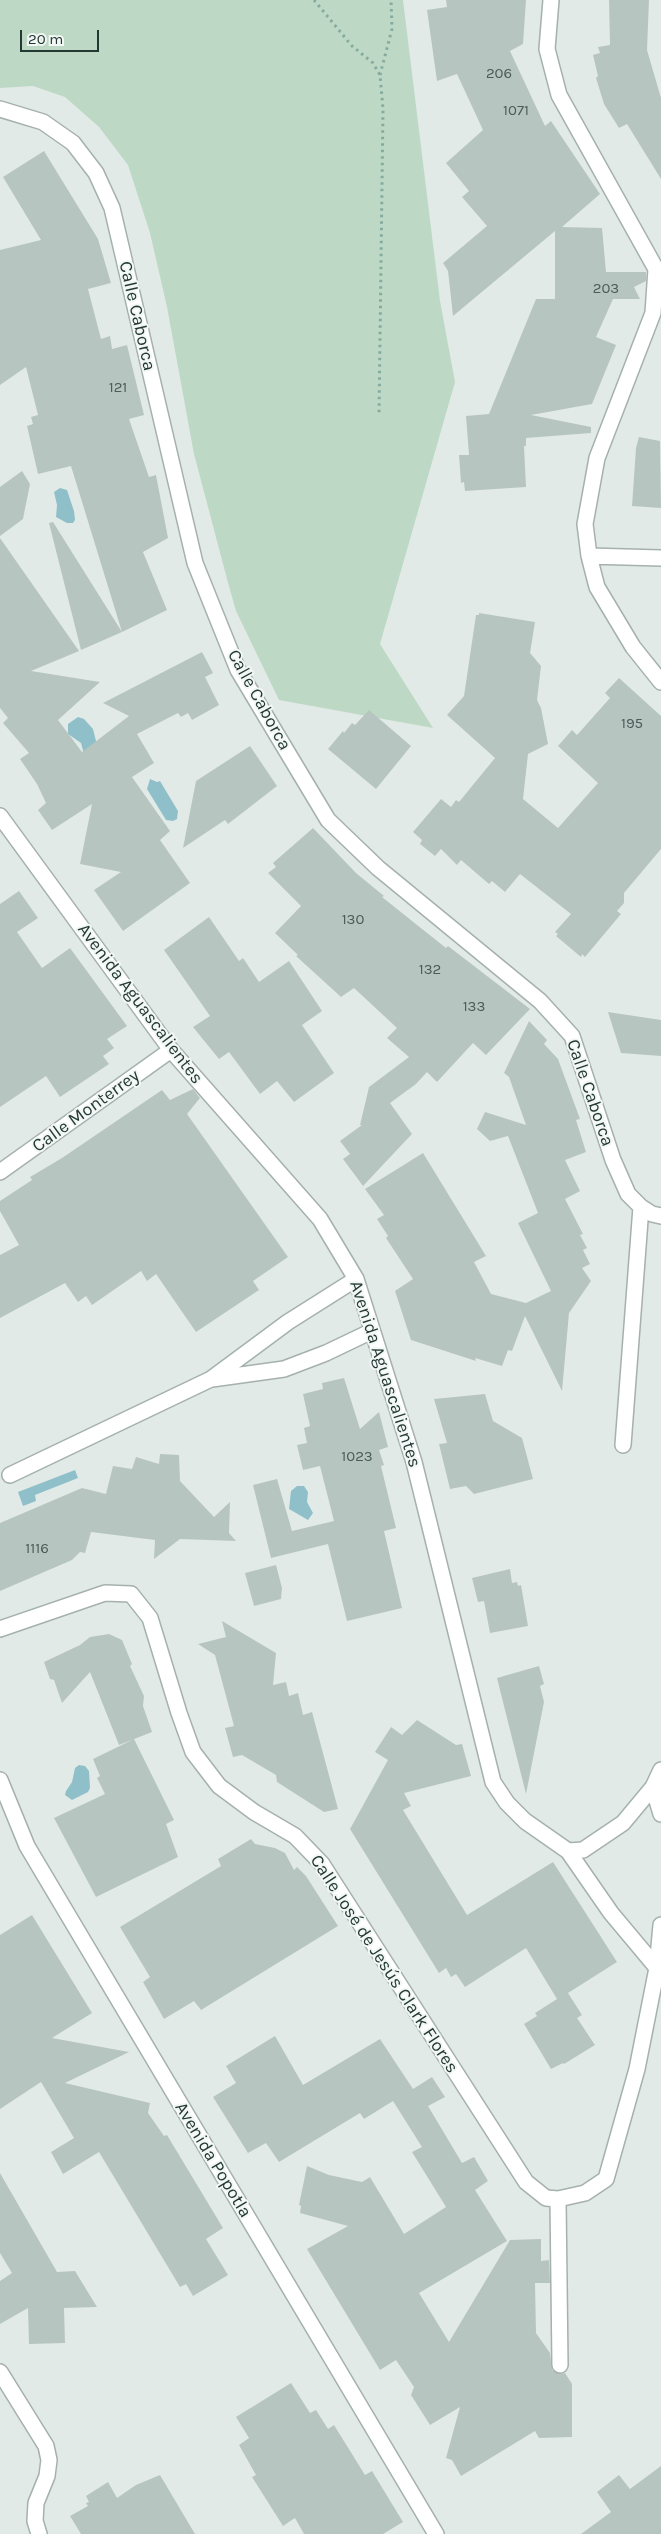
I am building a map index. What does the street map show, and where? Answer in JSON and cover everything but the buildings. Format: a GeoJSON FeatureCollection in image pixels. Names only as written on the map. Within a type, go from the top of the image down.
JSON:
{"type":"FeatureCollection","features":[{"type":"Feature","properties":{"kind":"street"},"geometry":{"type":"LineString","coordinates":[[551,0],[547,48],[560,95],[656,269],[653,313],[597,458],[585,524],[589,556],[597,586],[634,647],[661,682]]}},
{"type":"Feature","properties":{"kind":"street","name":"Calle Caborca"},"geometry":{"type":"LineString","coordinates":[[0,109],[43,122],[72,143],[96,173],[112,208],[195,563],[238,670],[328,820],[378,868],[540,1001],[572,1036],[613,1160],[628,1194],[641,1207],[652,1214],[661,1216]]}},
{"type":"Feature","properties":{"kind":"street"},"geometry":{"type":"LineString","coordinates":[[589,556],[661,558]]}},
{"type":"Feature","properties":{"kind":"street","name":"Avenida Aguascalientes"},"geometry":{"type":"LineString","coordinates":[[0,816],[171,1050],[320,1219],[356,1279],[414,1462],[493,1782],[507,1804],[524,1821],[568,1851]]}},
{"type":"Feature","properties":{"kind":"street","name":"Calle Monterrey"},"geometry":{"type":"LineString","coordinates":[[0,1172],[171,1050]]}},
{"type":"Feature","properties":{"kind":"street"},"geometry":{"type":"LineString","coordinates":[[623,1445],[641,1207]]}},
{"type":"Feature","properties":{"kind":"street"},"geometry":{"type":"LineString","coordinates":[[10,1475],[211,1379],[288,1322],[356,1279]]}},
{"type":"Feature","properties":{"kind":"street"},"geometry":{"type":"LineString","coordinates":[[211,1379],[284,1369],[326,1353],[372,1331]]}},
{"type":"Feature","properties":{"kind":"street","name":"Calle José de Jesús Clark Flores"},"geometry":{"type":"LineString","coordinates":[[0,1629],[105,1593],[131,1594],[150,1618],[179,1713],[194,1752],[219,1786],[254,1812],[295,1836],[322,1864],[526,2182],[546,2198],[558,2199]]}},
{"type":"Feature","properties":{"kind":"street"},"geometry":{"type":"LineString","coordinates":[[568,1851],[583,1850],[623,1824],[653,1787],[661,1770]]}},
{"type":"Feature","properties":{"kind":"street","name":"Avenida Popotla"},"geometry":{"type":"LineString","coordinates":[[0,1780],[27,1846],[436,2534]]}},
{"type":"Feature","properties":{"kind":"street"},"geometry":{"type":"LineString","coordinates":[[653,1787],[661,1814]]}},
{"type":"Feature","properties":{"kind":"street"},"geometry":{"type":"LineString","coordinates":[[568,1851],[611,1913],[657,1968]]}},
{"type":"Feature","properties":{"kind":"street"},"geometry":{"type":"LineString","coordinates":[[560,2365],[558,2199],[585,2193],[606,2179],[637,2069],[657,1968],[661,1925]]}},
{"type":"Feature","properties":{"kind":"street"},"geometry":{"type":"LineString","coordinates":[[0,2372],[46,2446],[49,2460],[47,2476],[36,2503],[35,2521],[39,2534]]}},
{"type":"Feature","properties":{"kind":"path"},"geometry":{"type":"LineString","coordinates":[[314,0],[352,46],[373,63],[380,75]]}},
{"type":"Feature","properties":{"kind":"path"},"geometry":{"type":"LineString","coordinates":[[378,416],[383,109],[380,75],[392,29],[390,0]]}},
{"type":"Feature","properties":{"kind":"green space"},"geometry":{"type":"Polygon","coordinates":[[[0,0],[403,0],[440,301],[455,382],[380,644],[433,728],[279,700],[236,611],[194,454],[167,307],[150,233],[128,165],[99,127],[65,97],[33,86],[0,88],[0,0]]]}},
{"type":"Feature","properties":{"kind":"water"},"geometry":{"type":"Polygon","coordinates":[[[60,488],[67,490],[74,511],[75,520],[73,523],[67,523],[56,517],[57,505],[54,492],[60,488]]]}},
{"type":"Feature","properties":{"kind":"water"},"geometry":{"type":"Polygon","coordinates":[[[78,717],[84,719],[93,729],[98,749],[84,754],[81,743],[68,734],[68,724],[78,717]]]}},
{"type":"Feature","properties":{"kind":"water"},"geometry":{"type":"Polygon","coordinates":[[[150,779],[157,782],[160,781],[178,811],[177,819],[173,821],[166,820],[147,789],[150,779]]]}},
{"type":"Feature","properties":{"kind":"water"},"geometry":{"type":"Polygon","coordinates":[[[75,1470],[78,1478],[35,1495],[36,1501],[23,1506],[18,1492],[75,1470]]]}},
{"type":"Feature","properties":{"kind":"water"},"geometry":{"type":"Polygon","coordinates":[[[297,1486],[304,1486],[308,1492],[307,1502],[313,1513],[308,1520],[289,1509],[291,1491],[297,1486]]]}},
{"type":"Feature","properties":{"kind":"water"},"geometry":{"type":"Polygon","coordinates":[[[79,1765],[85,1766],[89,1771],[90,1788],[88,1792],[72,1800],[65,1795],[72,1782],[75,1768],[79,1765]]]}}]}
